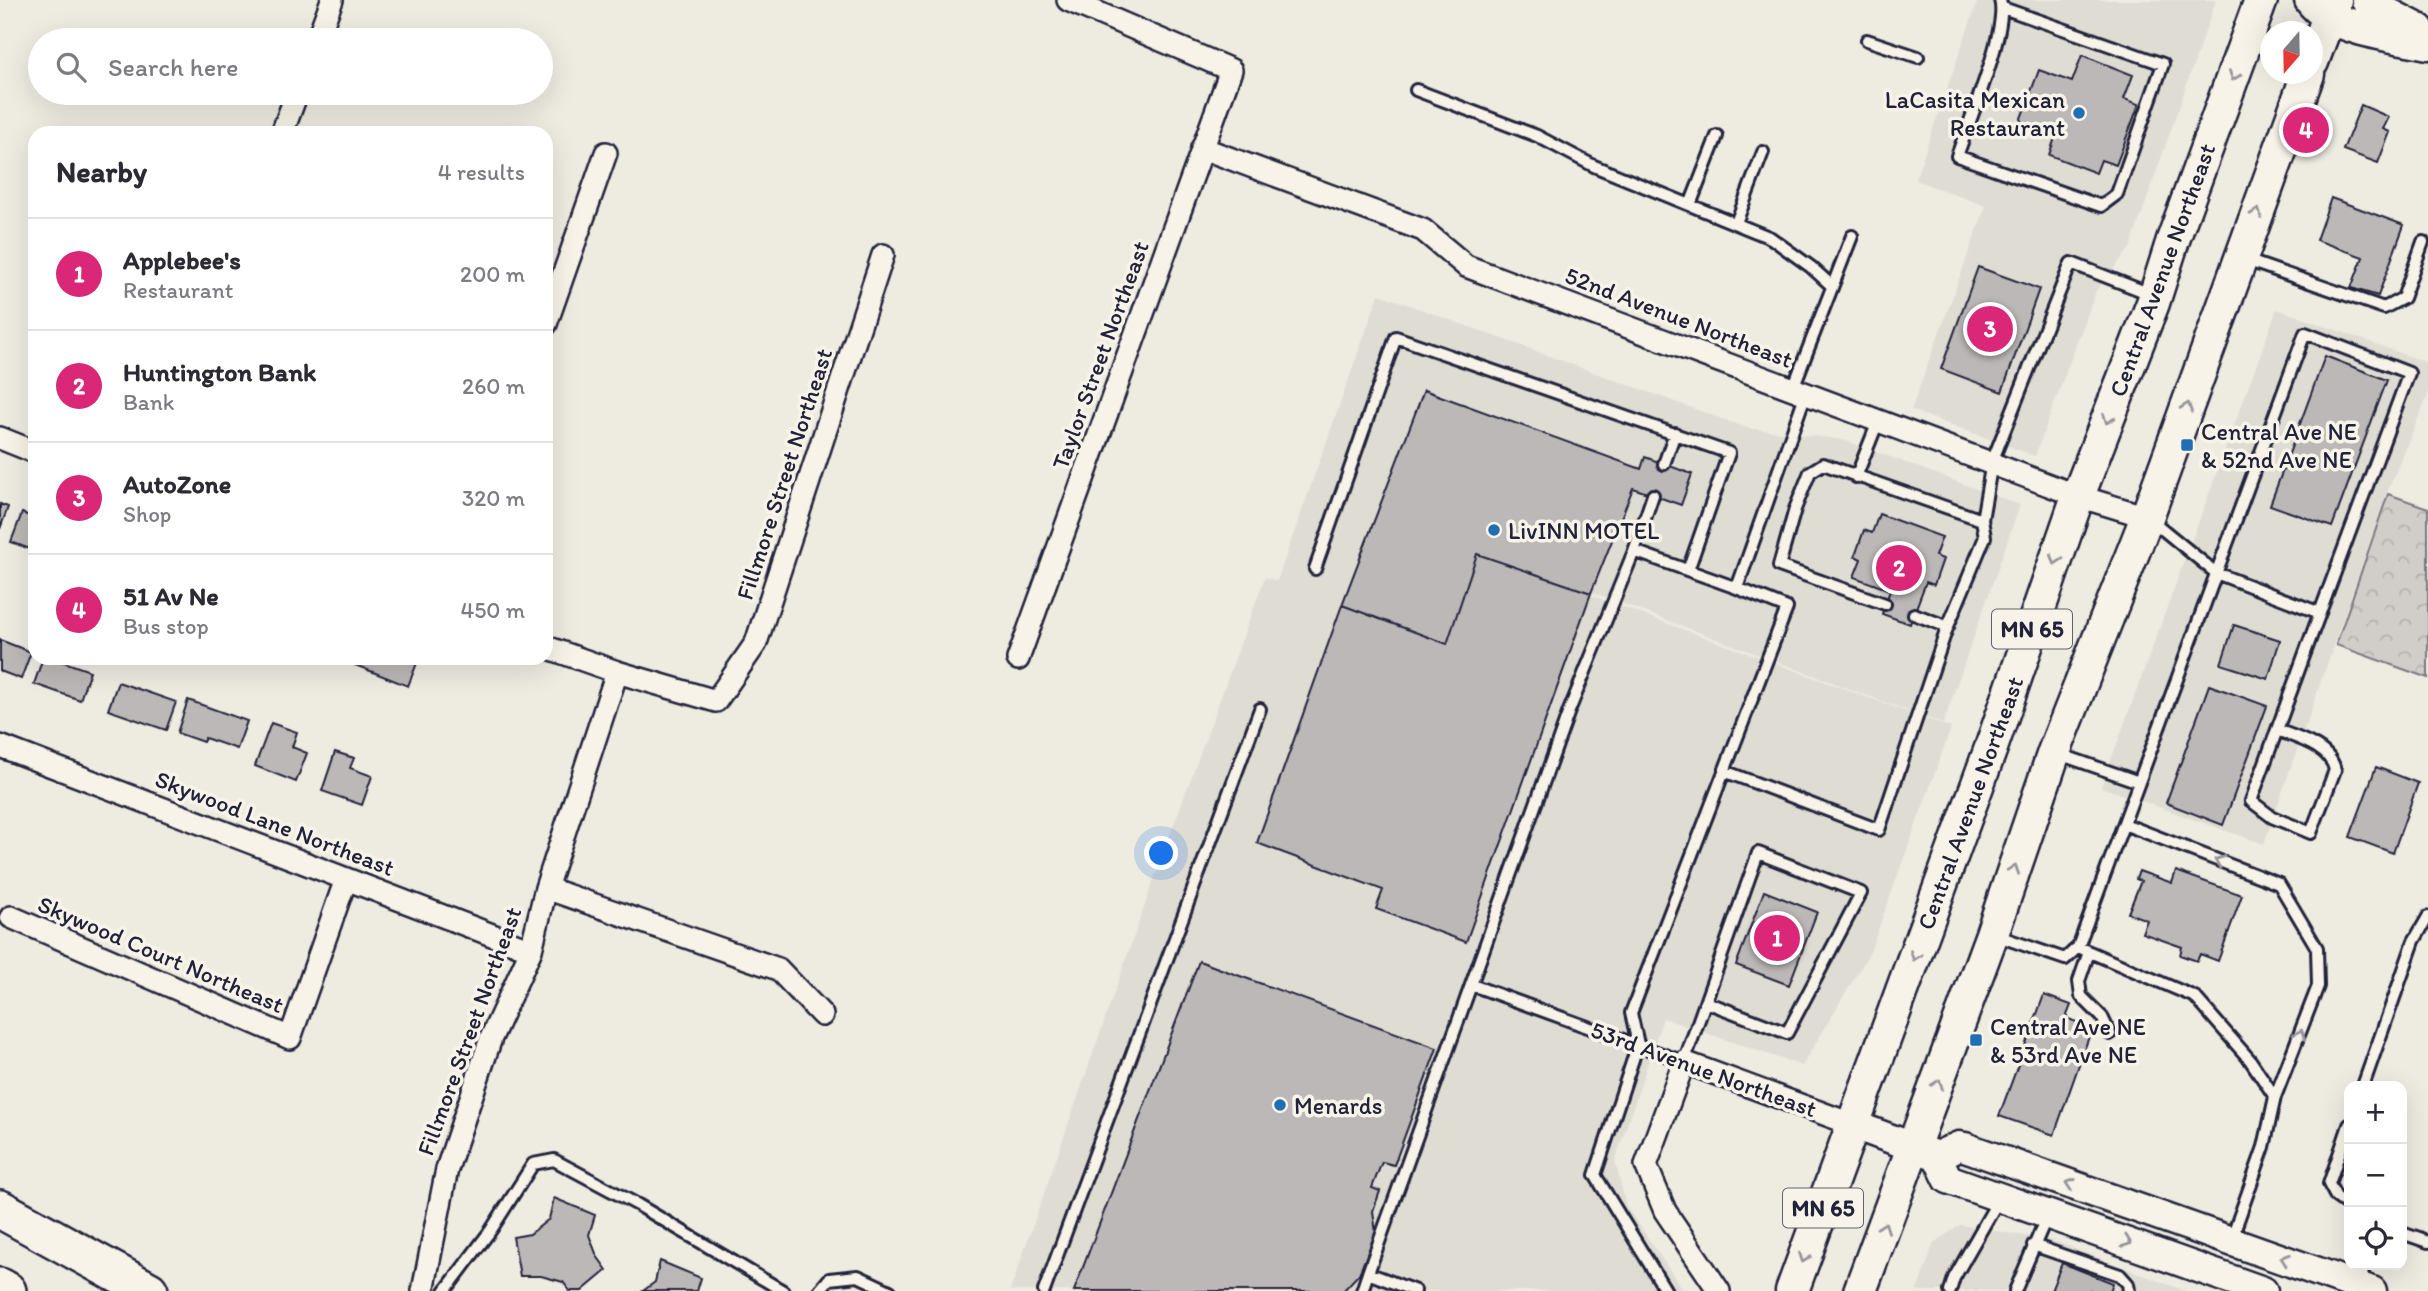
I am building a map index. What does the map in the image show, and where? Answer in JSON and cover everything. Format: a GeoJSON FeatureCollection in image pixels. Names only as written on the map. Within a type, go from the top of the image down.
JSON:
{"type":"FeatureCollection","features":[{"type":"Feature","properties":{"kind":"highway"},"geometry":{"type":"LineString","coordinates":[[0,1209],[149,1291]]}},
{"type":"Feature","properties":{"kind":"highway"},"geometry":{"type":"LineString","coordinates":[[0,1225],[112,1291]]}},
{"type":"Feature","properties":{"kind":"highway"},"geometry":{"type":"LineString","coordinates":[[0,1287],[7,1291]]}},
{"type":"Feature","properties":{"kind":"main road"},"geometry":{"type":"LineString","coordinates":[[2300,0],[2310,21]]}},
{"type":"Feature","properties":{"kind":"main road"},"geometry":{"type":"LineString","coordinates":[[2368,0],[2428,37]]}},
{"type":"Feature","properties":{"kind":"main road","name":"Central Avenue Northeast"},"geometry":{"type":"LineString","coordinates":[[1792,1291],[1990,748],[2078,496],[2155,296],[2255,4]]}},
{"type":"Feature","properties":{"kind":"main road"},"geometry":{"type":"LineString","coordinates":[[2325,5],[2359,28],[2428,43]]}},
{"type":"Feature","properties":{"kind":"main road","name":"MN 65"},"geometry":{"type":"LineString","coordinates":[[1860,1291],[1926,1152],[1992,934],[2054,752],[2147,517],[2304,84]]}},
{"type":"Feature","properties":{"kind":"street"},"geometry":{"type":"LineString","coordinates":[[322,28],[332,0]]}},
{"type":"Feature","properties":{"kind":"street","name":"Taylor Street Northeast"},"geometry":{"type":"LineString","coordinates":[[1018,659],[1231,70],[1068,0]]}},
{"type":"Feature","properties":{"kind":"street"},"geometry":{"type":"LineString","coordinates":[[285,126],[292,105]]}},
{"type":"Feature","properties":{"kind":"street","name":"52nd Avenue Northeast"},"geometry":{"type":"LineString","coordinates":[[1202,148],[1423,230],[1466,266],[1880,419],[2078,496],[2147,517]]}},
{"type":"Feature","properties":{"kind":"street"},"geometry":{"type":"LineString","coordinates":[[553,304],[606,153]]}},
{"type":"Feature","properties":{"kind":"street","name":"Fillmore Street Northeast"},"geometry":{"type":"LineString","coordinates":[[423,1291],[447,1169],[491,1038],[531,950],[546,888],[617,673],[716,701],[756,643],[883,255]]}},
{"type":"Feature","properties":{"kind":"street"},"geometry":{"type":"LineString","coordinates":[[0,438],[28,449]]}},
{"type":"Feature","properties":{"kind":"street"},"geometry":{"type":"LineString","coordinates":[[553,650],[617,673]]}},
{"type":"Feature","properties":{"kind":"street","name":"Skywood Lane Northeast"},"geometry":{"type":"LineString","coordinates":[[0,746],[531,950]]}},
{"type":"Feature","properties":{"kind":"street","name":"Skywood Court Northeast"},"geometry":{"type":"LineString","coordinates":[[10,918],[290,1038],[346,879]]}},
{"type":"Feature","properties":{"kind":"street"},"geometry":{"type":"LineString","coordinates":[[546,888],[778,969],[822,1015]]}},
{"type":"Feature","properties":{"kind":"street"},"geometry":{"type":"LineString","coordinates":[[1684,1062],[1646,1165],[1665,1211],[1719,1291]]}},
{"type":"Feature","properties":{"kind":"street","name":"53rd Avenue Northeast"},"geometry":{"type":"LineString","coordinates":[[1684,1062],[1926,1152]]}},
{"type":"Feature","properties":{"kind":"street"},"geometry":{"type":"LineString","coordinates":[[2263,1291],[1948,1179],[1926,1152],[1959,1146],[2231,1240],[2365,1280]]}},
{"type":"Feature","properties":{"kind":"lane"},"geometry":{"type":"LineString","coordinates":[[2002,4],[2163,64],[2117,194],[2101,206],[1957,156],[1998,39],[2002,4]]}},
{"type":"Feature","properties":{"kind":"lane"},"geometry":{"type":"LineString","coordinates":[[1867,40],[1918,57]]}},
{"type":"Feature","properties":{"kind":"lane"},"geometry":{"type":"LineString","coordinates":[[1416,90],[1537,136],[1594,166],[1771,238],[1832,286]]}},
{"type":"Feature","properties":{"kind":"lane"},"geometry":{"type":"LineString","coordinates":[[1690,205],[1717,136]]}},
{"type":"Feature","properties":{"kind":"lane"},"geometry":{"type":"LineString","coordinates":[[1736,223],[1763,152]]}},
{"type":"Feature","properties":{"kind":"lane"},"geometry":{"type":"LineString","coordinates":[[1737,588],[1832,286],[1852,236]]}},
{"type":"Feature","properties":{"kind":"lane"},"geometry":{"type":"LineString","coordinates":[[2240,258],[2385,309],[2403,298],[2423,242]]}},
{"type":"Feature","properties":{"kind":"lane"},"geometry":{"type":"LineString","coordinates":[[1724,771],[1879,830],[1948,627],[1985,537],[1982,520],[1993,462],[2071,263],[2155,296]]}},
{"type":"Feature","properties":{"kind":"lane"},"geometry":{"type":"LineString","coordinates":[[2109,1034],[2102,1017],[2081,996],[2079,981],[2084,950],[2139,782],[2305,333],[2409,373],[2320,613],[2277,730],[2251,801],[2272,817],[2311,833],[2335,770],[2333,761],[2327,754],[2303,740],[2277,730]]}},
{"type":"Feature","properties":{"kind":"lane"},"geometry":{"type":"LineString","coordinates":[[1315,569],[1396,337],[1729,453],[1688,570]]}},
{"type":"Feature","properties":{"kind":"lane"},"geometry":{"type":"LineString","coordinates":[[1856,477],[1880,419]]}},
{"type":"Feature","properties":{"kind":"lane"},"geometry":{"type":"LineString","coordinates":[[1664,464],[1675,433]]}},
{"type":"Feature","properties":{"kind":"lane"},"geometry":{"type":"LineString","coordinates":[[1885,604],[1779,566],[1795,509],[1810,472],[1823,464],[1982,520]]}},
{"type":"Feature","properties":{"kind":"lane"},"geometry":{"type":"LineString","coordinates":[[1362,1291],[1569,711],[1634,551],[1653,495]]}},
{"type":"Feature","properties":{"kind":"lane"},"geometry":{"type":"LineString","coordinates":[[2147,517],[2216,573],[2320,613]]}},
{"type":"Feature","properties":{"kind":"lane"},"geometry":{"type":"LineString","coordinates":[[1634,551],[1787,608],[1631,1013],[1638,1044],[1595,1175],[1666,1291]]}},
{"type":"Feature","properties":{"kind":"lane"},"geometry":{"type":"LineString","coordinates":[[1914,614],[1948,627]]}},
{"type":"Feature","properties":{"kind":"lane"},"geometry":{"type":"LineString","coordinates":[[1044,1291],[1260,709]]}},
{"type":"Feature","properties":{"kind":"lane"},"geometry":{"type":"LineString","coordinates":[[2054,752],[2139,782]]}},
{"type":"Feature","properties":{"kind":"lane"},"geometry":{"type":"LineString","coordinates":[[2124,824],[2279,884],[2317,948],[2318,985],[2275,1097],[2264,1147],[2231,1240]]}},
{"type":"Feature","properties":{"kind":"lane"},"geometry":{"type":"LineString","coordinates":[[1684,1062],[1758,853],[1861,893],[1787,1033],[1706,1002]]}},
{"type":"Feature","properties":{"kind":"lane"},"geometry":{"type":"LineString","coordinates":[[2365,1081],[2414,941],[2428,917]]}},
{"type":"Feature","properties":{"kind":"lane"},"geometry":{"type":"LineString","coordinates":[[1992,934],[2066,959],[2084,950],[2195,997],[2250,1060],[2275,1097]]}},
{"type":"Feature","properties":{"kind":"lane","name":"53rd Avenue Northeast"},"geometry":{"type":"LineString","coordinates":[[1472,985],[1684,1062]]}},
{"type":"Feature","properties":{"kind":"lane"},"geometry":{"type":"LineString","coordinates":[[2344,1140],[2329,1184],[2336,1197],[2344,1203]]}},
{"type":"Feature","properties":{"kind":"lane"},"geometry":{"type":"LineString","coordinates":[[445,1291],[491,1230],[533,1164],[554,1160],[638,1205],[783,1291]]}},
{"type":"Feature","properties":{"kind":"lane"},"geometry":{"type":"LineString","coordinates":[[1950,1291],[1954,1278],[2001,1197]]}},
{"type":"Feature","properties":{"kind":"lane"},"geometry":{"type":"LineString","coordinates":[[2015,1291],[2049,1213]]}},
{"type":"Feature","properties":{"kind":"lane"},"geometry":{"type":"LineString","coordinates":[[2407,1235],[2428,1242]]}},
{"type":"Feature","properties":{"kind":"lane"},"geometry":{"type":"LineString","coordinates":[[2034,1245],[2120,1275],[2128,1284],[2129,1291]]}},
{"type":"Feature","properties":{"kind":"lane"},"geometry":{"type":"LineString","coordinates":[[1368,1273],[1415,1291]]}},
{"type":"Feature","properties":{"kind":"lane"},"geometry":{"type":"LineString","coordinates":[[819,1291],[829,1279],[858,1276],[890,1291]]}},
{"type":"Feature","properties":{"kind":"shaded area"},"geometry":{"type":"Polygon","coordinates":[[[1978,0],[2216,0],[2130,248],[2096,291],[2035,456],[1911,410],[1986,206],[1915,180],[1978,0]]]}},
{"type":"Feature","properties":{"kind":"shaded area"},"geometry":{"type":"Polygon","coordinates":[[[1379,294],[1747,428],[1844,440],[2020,505],[1943,724],[1594,593],[1506,564],[1951,728],[1870,952],[1802,1066],[1663,1018],[1615,1161],[1626,1206],[1684,1291],[1010,1291],[1155,876],[1265,577],[1277,581],[1379,294]]]}},
{"type":"Feature","properties":{"kind":"shaded area"},"geometry":{"type":"Polygon","coordinates":[[[2277,309],[2428,363],[2428,395],[2387,493],[2264,844],[2101,787],[2277,309]]]}},
{"type":"Feature","properties":{"kind":"shaded area"},"geometry":{"type":"Polygon","coordinates":[[[1960,1225],[2054,1241],[2185,1291],[1917,1291],[1934,1243],[1960,1225]]]}},
{"type":"Feature","properties":{"kind":"green space"},"geometry":{"type":"Polygon","coordinates":[[[2388,494],[2428,508],[2428,678],[2336,645],[2388,494]]]}},
{"type":"Feature","properties":{"kind":"building","name":"LaCasita Mexican Restaurant"},"geometry":{"type":"Polygon","coordinates":[[[2082,55],[2133,75],[2124,99],[2139,104],[2116,165],[2101,160],[2096,173],[2049,155],[2056,135],[2020,121],[2039,70],[2072,82],[2082,55]]]}},
{"type":"Feature","properties":{"kind":"building"},"geometry":{"type":"Polygon","coordinates":[[[2361,105],[2389,117],[2383,129],[2390,132],[2378,163],[2343,150],[2361,105]]]}},
{"type":"Feature","properties":{"kind":"building"},"geometry":{"type":"Polygon","coordinates":[[[2331,198],[2404,225],[2378,296],[2351,288],[2363,257],[2316,240],[2331,198]]]}},
{"type":"Feature","properties":{"kind":"building"},"geometry":{"type":"Polygon","coordinates":[[[1978,267],[2039,289],[2002,392],[1941,369],[1978,267]]]}},
{"type":"Feature","properties":{"kind":"building"},"geometry":{"type":"Polygon","coordinates":[[[2325,356],[2387,380],[2332,527],[2270,505],[2325,356]]]}},
{"type":"Feature","properties":{"kind":"building","name":"LivINN MOTEL"},"geometry":{"type":"Polygon","coordinates":[[[1424,390],[1641,469],[1645,457],[1692,474],[1681,505],[1633,488],[1591,593],[1477,554],[1447,644],[1342,605],[1424,390]]]}},
{"type":"Feature","properties":{"kind":"building"},"geometry":{"type":"Polygon","coordinates":[[[0,504],[8,507],[0,529],[0,504]]]}},
{"type":"Feature","properties":{"kind":"building"},"geometry":{"type":"Polygon","coordinates":[[[22,513],[28,515],[28,548],[11,542],[22,513]]]}},
{"type":"Feature","properties":{"kind":"building"},"geometry":{"type":"Polygon","coordinates":[[[1879,514],[1942,537],[1935,556],[1943,559],[1934,585],[1926,582],[1910,624],[1882,614],[1890,590],[1854,577],[1861,559],[1855,556],[1864,530],[1872,533],[1879,514]]]}},
{"type":"Feature","properties":{"kind":"building"},"geometry":{"type":"Polygon","coordinates":[[[1477,554],[1591,593],[1466,942],[1376,909],[1383,890],[1257,843],[1342,605],[1447,644],[1477,554]]]}},
{"type":"Feature","properties":{"kind":"building"},"geometry":{"type":"Polygon","coordinates":[[[2234,625],[2280,640],[2268,679],[2221,664],[2234,625]]]}},
{"type":"Feature","properties":{"kind":"building"},"geometry":{"type":"Polygon","coordinates":[[[0,640],[28,651],[28,660],[21,679],[0,671],[0,640]]]}},
{"type":"Feature","properties":{"kind":"building"},"geometry":{"type":"Polygon","coordinates":[[[41,665],[73,665],[90,671],[80,700],[34,684],[41,665]]]}},
{"type":"Feature","properties":{"kind":"building"},"geometry":{"type":"Polygon","coordinates":[[[355,665],[416,665],[408,686],[355,665]]]}},
{"type":"Feature","properties":{"kind":"building"},"geometry":{"type":"Polygon","coordinates":[[[118,682],[176,702],[166,730],[108,710],[118,682]]]}},
{"type":"Feature","properties":{"kind":"building"},"geometry":{"type":"Polygon","coordinates":[[[2209,685],[2267,706],[2223,825],[2166,803],[2209,685]]]}},
{"type":"Feature","properties":{"kind":"building"},"geometry":{"type":"Polygon","coordinates":[[[188,700],[247,721],[237,749],[205,738],[203,742],[177,733],[188,700]]]}},
{"type":"Feature","properties":{"kind":"building"},"geometry":{"type":"Polygon","coordinates":[[[271,723],[297,732],[292,747],[307,753],[296,782],[255,766],[271,723]]]}},
{"type":"Feature","properties":{"kind":"building"},"geometry":{"type":"Polygon","coordinates":[[[335,752],[354,758],[350,768],[372,776],[362,805],[322,791],[335,752]]]}},
{"type":"Feature","properties":{"kind":"building"},"geometry":{"type":"Polygon","coordinates":[[[2376,767],[2418,783],[2393,853],[2350,837],[2376,767]]]}},
{"type":"Feature","properties":{"kind":"building"},"geometry":{"type":"Polygon","coordinates":[[[2139,871],[2172,883],[2176,871],[2242,895],[2218,961],[2200,954],[2197,961],[2180,955],[2182,947],[2142,933],[2147,920],[2128,913],[2141,881],[2136,879],[2139,871]]]}},
{"type":"Feature","properties":{"kind":"building"},"geometry":{"type":"Polygon","coordinates":[[[1764,891],[1817,912],[1789,985],[1736,965],[1764,891]]]}},
{"type":"Feature","properties":{"kind":"building","name":"Menards"},"geometry":{"type":"Polygon","coordinates":[[[1199,961],[1437,1048],[1394,1165],[1382,1162],[1372,1188],[1380,1191],[1373,1211],[1376,1233],[1359,1274],[1343,1291],[1074,1291],[1199,961]]]}},
{"type":"Feature","properties":{"kind":"building"},"geometry":{"type":"Polygon","coordinates":[[[2044,995],[2071,1005],[2066,1018],[2092,1028],[2054,1135],[1999,1116],[2044,995]]]}},
{"type":"Feature","properties":{"kind":"building"},"geometry":{"type":"Polygon","coordinates":[[[554,1198],[595,1215],[589,1235],[597,1256],[607,1270],[582,1291],[570,1291],[563,1282],[541,1276],[520,1276],[513,1237],[530,1234],[549,1219],[554,1198]]]}},
{"type":"Feature","properties":{"kind":"building"},"geometry":{"type":"Polygon","coordinates":[[[660,1261],[701,1278],[697,1291],[643,1291],[655,1282],[660,1261]]]}},
{"type":"Feature","properties":{"kind":"building"},"geometry":{"type":"Polygon","coordinates":[[[2062,1263],[2113,1283],[2110,1291],[2051,1291],[2062,1263]]]}},
{"type":"Feature","properties":{"kind":"place","name":"LaCasita Mexican Restaurant"},"geometry":{"type":"Point","coordinates":[2079,113]}},
{"type":"Feature","properties":{"kind":"place","name":"51 Av Ne"},"geometry":{"type":"Point","coordinates":[2306,130]}},
{"type":"Feature","properties":{"kind":"place","name":"AutoZone"},"geometry":{"type":"Point","coordinates":[1990,329]}},
{"type":"Feature","properties":{"kind":"place","name":"Central Ave NE & 52nd Ave NE"},"geometry":{"type":"Point","coordinates":[2187,445]}},
{"type":"Feature","properties":{"kind":"place","name":"LivINN MOTEL"},"geometry":{"type":"Point","coordinates":[1494,530]}},
{"type":"Feature","properties":{"kind":"place","name":"Huntington Bank"},"geometry":{"type":"Point","coordinates":[1899,568]}},
{"type":"Feature","properties":{"kind":"place","name":"Applebee's"},"geometry":{"type":"Point","coordinates":[1777,938]}},
{"type":"Feature","properties":{"kind":"place","name":"Central Ave NE & 53rd Ave NE"},"geometry":{"type":"Point","coordinates":[1976,1040]}},
{"type":"Feature","properties":{"kind":"place","name":"Menards"},"geometry":{"type":"Point","coordinates":[1280,1105]}}]}
